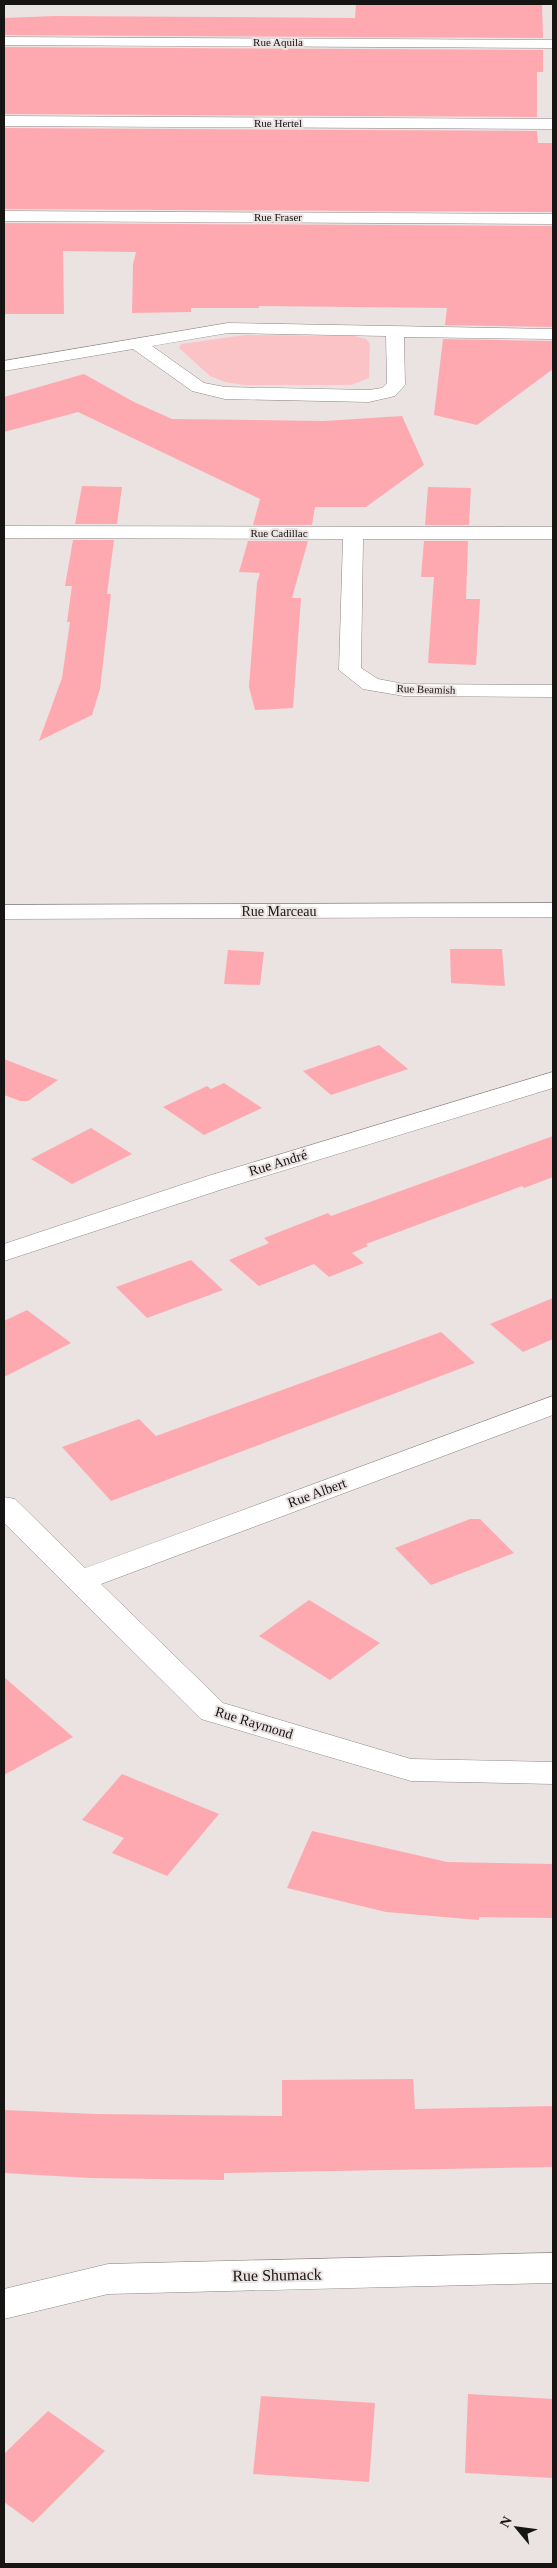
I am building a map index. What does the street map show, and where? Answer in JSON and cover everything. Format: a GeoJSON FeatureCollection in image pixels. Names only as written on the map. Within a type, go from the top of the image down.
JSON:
{"type":"FeatureCollection","features":[{"type":"Feature","properties":{"kind":"street","name":"Rue Aquila"},"geometry":{"type":"LineString","coordinates":[[4,41],[553,44]]}},
{"type":"Feature","properties":{"kind":"street","name":"Rue Hertel"},"geometry":{"type":"LineString","coordinates":[[4,121],[553,124]]}},
{"type":"Feature","properties":{"kind":"street","name":"Rue Fraser"},"geometry":{"type":"LineString","coordinates":[[4,216],[553,219]]}},
{"type":"Feature","properties":{"kind":"street"},"geometry":{"type":"LineString","coordinates":[[4,366],[228,328],[553,334]]}},
{"type":"Feature","properties":{"kind":"street"},"geometry":{"type":"LineString","coordinates":[[136,343],[198,387],[225,393],[370,396],[388,392],[396,385],[395,330]]}},
{"type":"Feature","properties":{"kind":"street","name":"Rue Cadillac"},"geometry":{"type":"LineString","coordinates":[[4,532],[553,534]]}},
{"type":"Feature","properties":{"kind":"street","name":"Rue Beamish"},"geometry":{"type":"LineString","coordinates":[[353,533],[350,670],[371,684],[404,690],[553,691]]}},
{"type":"Feature","properties":{"kind":"street","name":"Rue Marceau"},"geometry":{"type":"LineString","coordinates":[[4,912],[553,910]]}},
{"type":"Feature","properties":{"kind":"street","name":"Rue André"},"geometry":{"type":"LineString","coordinates":[[4,1253],[217,1182],[553,1080]]}},
{"type":"Feature","properties":{"kind":"street","name":"Rue Albert"},"geometry":{"type":"LineString","coordinates":[[80,1581],[553,1405]]}},
{"type":"Feature","properties":{"kind":"street","name":"Rue Raymond"},"geometry":{"type":"LineString","coordinates":[[4,1506],[212,1711],[411,1770],[553,1773]]}},
{"type":"Feature","properties":{"kind":"street","name":"Rue Shumack"},"geometry":{"type":"LineString","coordinates":[[4,2304],[108,2279],[553,2268]]}},
{"type":"Feature","properties":{"kind":"shaded area"},"geometry":{"type":"Polygon","coordinates":[[[245,335],[355,336],[366,339],[370,344],[369,378],[351,385],[244,385],[225,382],[210,376],[179,348],[181,344],[245,335]]]}},
{"type":"Feature","properties":{"kind":"building"},"geometry":{"type":"Polygon","coordinates":[[[356,4],[542,4],[543,38],[4,35],[4,18],[56,16],[355,18],[356,4]]]}},
{"type":"Feature","properties":{"kind":"building"},"geometry":{"type":"Polygon","coordinates":[[[4,47],[543,50],[543,72],[537,72],[537,117],[4,114],[4,47]]]}},
{"type":"Feature","properties":{"kind":"building"},"geometry":{"type":"Polygon","coordinates":[[[4,128],[537,131],[538,143],[553,143],[553,212],[4,209],[4,128]]]}},
{"type":"Feature","properties":{"kind":"building"},"geometry":{"type":"Polygon","coordinates":[[[4,223],[553,226],[553,327],[445,325],[447,308],[259,306],[259,308],[191,308],[191,312],[132,313],[133,265],[136,252],[63,251],[64,314],[4,314],[4,223]]]}},
{"type":"Feature","properties":{"kind":"building"},"geometry":{"type":"Polygon","coordinates":[[[443,339],[553,341],[553,369],[477,425],[434,415],[443,339]]]}},
{"type":"Feature","properties":{"kind":"building"},"geometry":{"type":"Polygon","coordinates":[[[84,374],[134,402],[172,419],[324,421],[402,416],[424,465],[366,507],[315,507],[312,525],[253,525],[260,499],[78,412],[4,432],[4,397],[84,374]]]}},
{"type":"Feature","properties":{"kind":"building"},"geometry":{"type":"Polygon","coordinates":[[[82,486],[122,487],[117,524],[75,524],[82,486]]]}},
{"type":"Feature","properties":{"kind":"building"},"geometry":{"type":"Polygon","coordinates":[[[428,487],[471,488],[469,525],[425,525],[428,487]]]}},
{"type":"Feature","properties":{"kind":"building"},"geometry":{"type":"Polygon","coordinates":[[[73,540],[114,540],[107,594],[111,594],[100,689],[92,715],[39,741],[62,678],[70,622],[67,622],[72,586],[65,586],[73,540]]]}},
{"type":"Feature","properties":{"kind":"building"},"geometry":{"type":"Polygon","coordinates":[[[248,541],[308,541],[292,598],[301,598],[293,708],[255,710],[249,687],[257,583],[260,573],[239,572],[248,541]]]}},
{"type":"Feature","properties":{"kind":"building"},"geometry":{"type":"Polygon","coordinates":[[[424,541],[468,541],[466,599],[480,599],[476,665],[428,663],[434,577],[421,577],[424,541]]]}},
{"type":"Feature","properties":{"kind":"building"},"geometry":{"type":"Polygon","coordinates":[[[450,949],[502,949],[505,986],[451,983],[450,949]]]}},
{"type":"Feature","properties":{"kind":"building"},"geometry":{"type":"Polygon","coordinates":[[[228,950],[264,952],[260,985],[224,984],[228,950]]]}},
{"type":"Feature","properties":{"kind":"building"},"geometry":{"type":"Polygon","coordinates":[[[379,1045],[408,1069],[331,1095],[303,1071],[379,1045]]]}},
{"type":"Feature","properties":{"kind":"building"},"geometry":{"type":"Polygon","coordinates":[[[4,1059],[58,1080],[28,1101],[20,1101],[4,1095],[4,1059]]]}},
{"type":"Feature","properties":{"kind":"building"},"geometry":{"type":"Polygon","coordinates":[[[224,1083],[262,1108],[204,1135],[163,1107],[207,1086],[211,1089],[224,1083]]]}},
{"type":"Feature","properties":{"kind":"building"},"geometry":{"type":"Polygon","coordinates":[[[91,1128],[132,1154],[72,1184],[31,1159],[91,1128]]]}},
{"type":"Feature","properties":{"kind":"building"},"geometry":{"type":"Polygon","coordinates":[[[553,1136],[553,1177],[524,1188],[522,1186],[366,1244],[368,1246],[352,1253],[364,1263],[329,1277],[314,1264],[259,1286],[229,1260],[269,1243],[264,1238],[328,1213],[331,1216],[553,1136]]]}},
{"type":"Feature","properties":{"kind":"building"},"geometry":{"type":"Polygon","coordinates":[[[191,1260],[223,1290],[147,1318],[116,1287],[191,1260]]]}},
{"type":"Feature","properties":{"kind":"building"},"geometry":{"type":"Polygon","coordinates":[[[553,1298],[553,1339],[523,1352],[490,1324],[553,1298]]]}},
{"type":"Feature","properties":{"kind":"building"},"geometry":{"type":"Polygon","coordinates":[[[27,1310],[71,1343],[4,1377],[4,1321],[27,1310]]]}},
{"type":"Feature","properties":{"kind":"building"},"geometry":{"type":"Polygon","coordinates":[[[441,1332],[475,1363],[111,1501],[62,1447],[139,1419],[156,1436],[441,1332]]]}},
{"type":"Feature","properties":{"kind":"building"},"geometry":{"type":"Polygon","coordinates":[[[470,1519],[480,1519],[514,1553],[431,1585],[395,1548],[470,1519]]]}},
{"type":"Feature","properties":{"kind":"building"},"geometry":{"type":"Polygon","coordinates":[[[309,1600],[380,1643],[330,1680],[259,1636],[309,1600]]]}},
{"type":"Feature","properties":{"kind":"building"},"geometry":{"type":"Polygon","coordinates":[[[4,1677],[73,1737],[4,1775],[4,1677]]]}},
{"type":"Feature","properties":{"kind":"building"},"geometry":{"type":"Polygon","coordinates":[[[122,1774],[219,1814],[167,1876],[112,1853],[124,1838],[82,1820],[122,1774]]]}},
{"type":"Feature","properties":{"kind":"building"},"geometry":{"type":"Polygon","coordinates":[[[312,1831],[447,1862],[553,1864],[553,1918],[479,1917],[479,1920],[386,1912],[287,1888],[312,1831]]]}},
{"type":"Feature","properties":{"kind":"building"},"geometry":{"type":"Polygon","coordinates":[[[413,2079],[415,2109],[553,2106],[553,2167],[224,2173],[224,2180],[90,2178],[4,2173],[4,2110],[95,2114],[282,2116],[282,2080],[413,2079]]]}},
{"type":"Feature","properties":{"kind":"building"},"geometry":{"type":"Polygon","coordinates":[[[468,2394],[553,2399],[553,2478],[465,2473],[468,2394]]]}},
{"type":"Feature","properties":{"kind":"building"},"geometry":{"type":"Polygon","coordinates":[[[261,2396],[375,2403],[369,2482],[253,2474],[261,2396]]]}},
{"type":"Feature","properties":{"kind":"building"},"geometry":{"type":"Polygon","coordinates":[[[48,2411],[105,2451],[33,2523],[4,2502],[4,2454],[48,2411]]]}}]}
